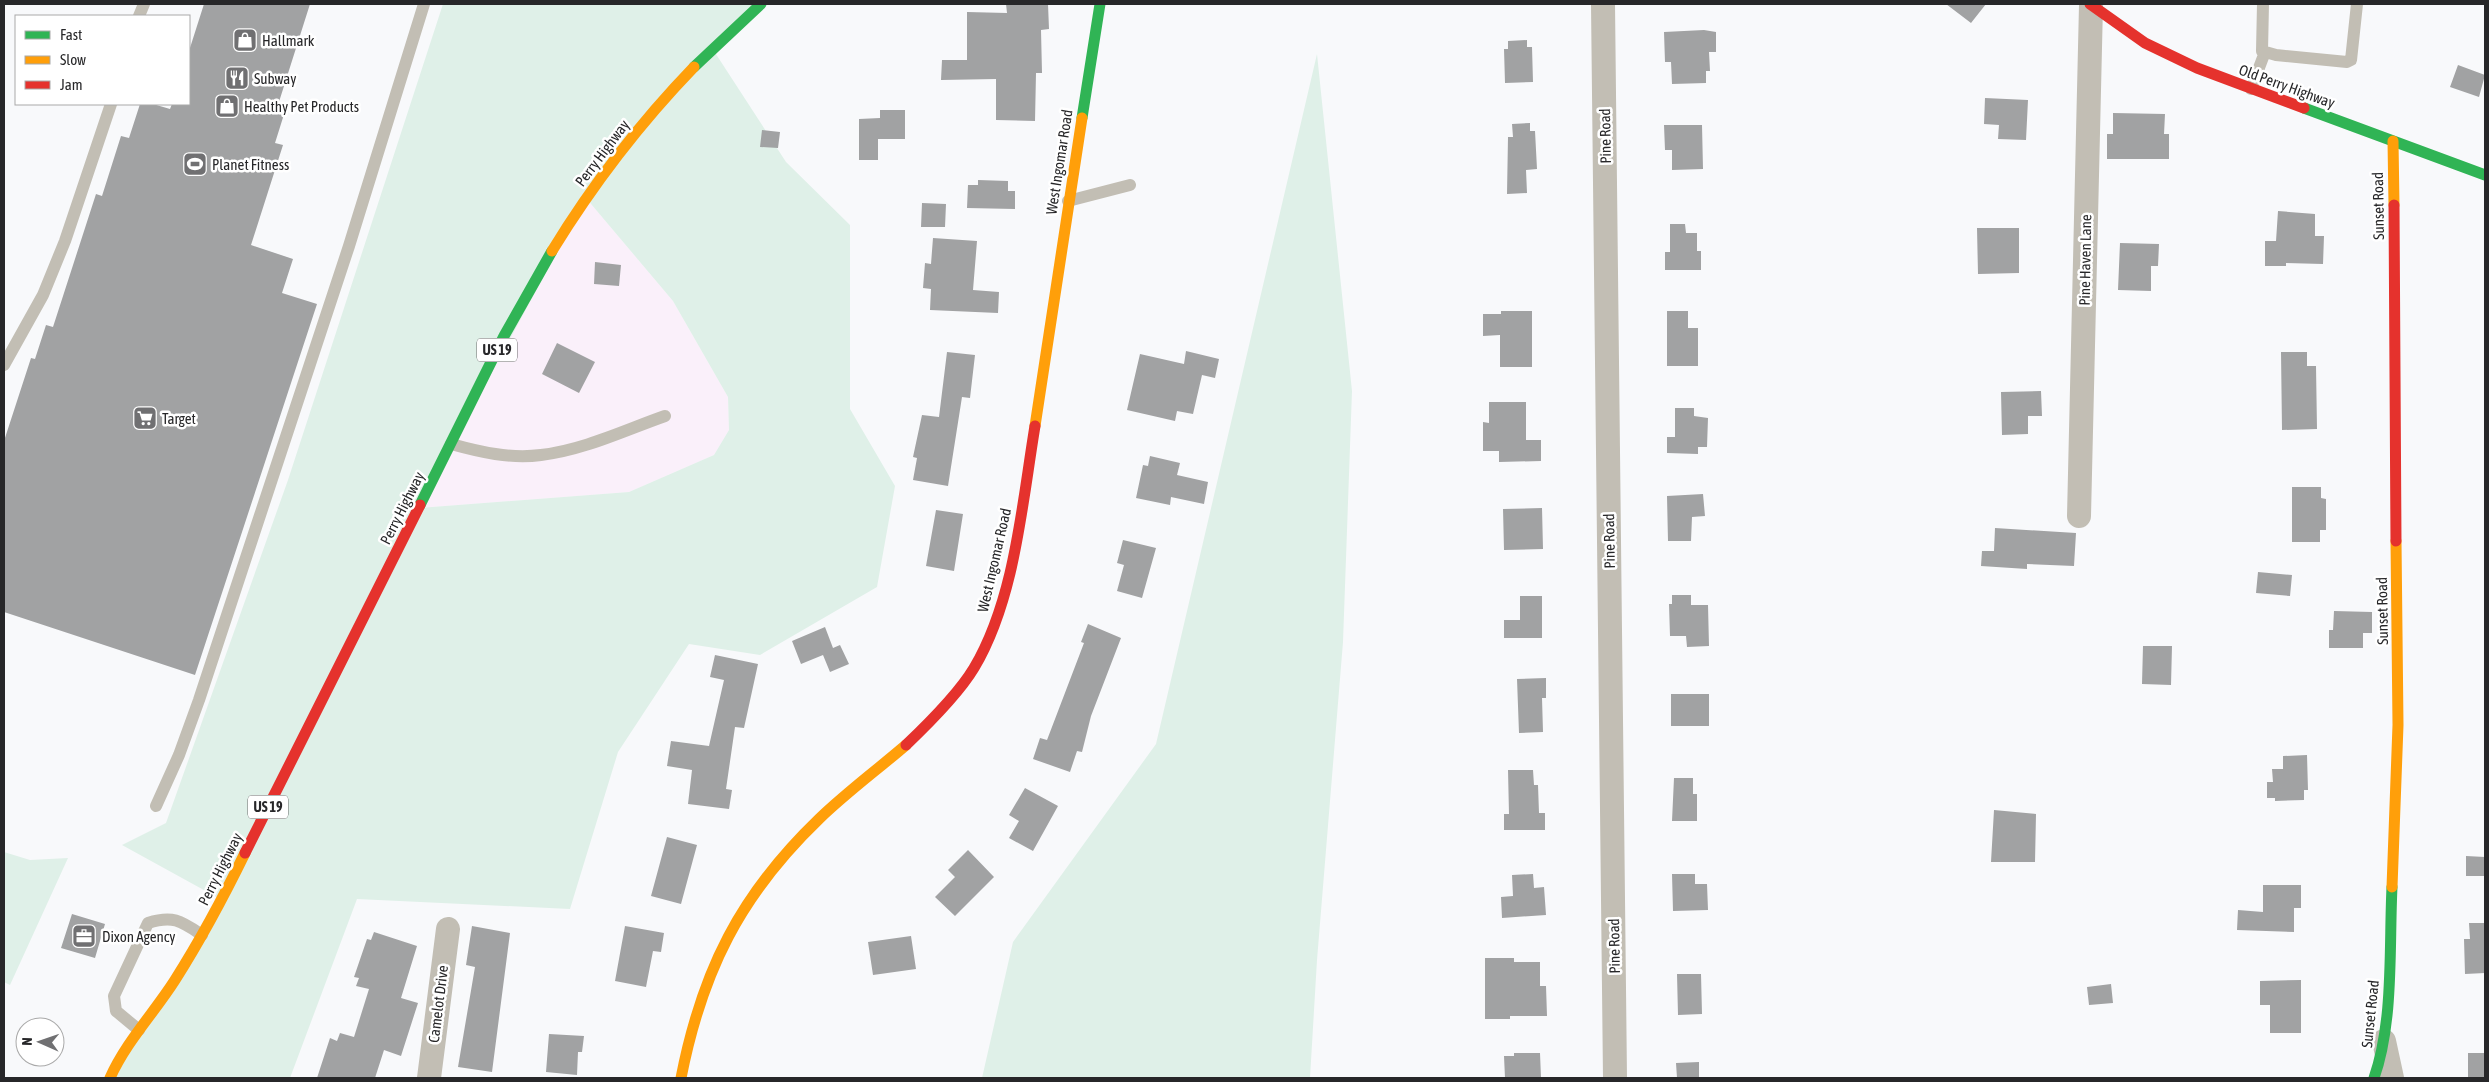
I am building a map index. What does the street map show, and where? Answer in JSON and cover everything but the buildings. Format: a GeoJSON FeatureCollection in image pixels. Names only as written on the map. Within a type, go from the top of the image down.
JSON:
{"type":"FeatureCollection","features":[{"type":"Feature","properties":{"kind":"main road","name":"Perry Highway"},"geometry":{"type":"LineString","coordinates":[[104,1076],[118,1060],[174,980],[226,891],[526,295],[586,198],[615,159],[678,84],[712,48],[761,4]]}},
{"type":"Feature","properties":{"kind":"main road","name":"West Ingomar Road"},"geometry":{"type":"LineString","coordinates":[[681,1078],[691,1028],[708,979],[717,956],[751,896],[783,856],[806,833],[850,790],[912,738],[958,688],[974,668],[984,649],[1006,590],[1013,555],[1030,457],[1068,201],[1100,4]]}},
{"type":"Feature","properties":{"kind":"main road","name":"Old Perry Highway"},"geometry":{"type":"LineString","coordinates":[[2091,4],[2145,43],[2197,68],[2485,176]]}},
{"type":"Feature","properties":{"kind":"main road","name":"Sunset Road"},"geometry":{"type":"LineString","coordinates":[[2374,1078],[2384,1036],[2389,976],[2398,725],[2393,141]]}},
{"type":"Feature","properties":{"kind":"street","name":"Pine Road"},"geometry":{"type":"LineString","coordinates":[[1603,4],[1615,1078]]}},
{"type":"Feature","properties":{"kind":"street","name":"Pine Haven Lane"},"geometry":{"type":"LineString","coordinates":[[2079,516],[2091,4]]}},
{"type":"Feature","properties":{"kind":"street","name":"Camelot Drive"},"geometry":{"type":"LineString","coordinates":[[429,1078],[448,929]]}},
{"type":"Feature","properties":{"kind":"street"},"geometry":{"type":"LineString","coordinates":[[2384,1036],[2392,1078]]}},
{"type":"Feature","properties":{"kind":"lane"},"geometry":{"type":"LineString","coordinates":[[156,806],[179,755],[198,700],[349,246],[424,4]]}},
{"type":"Feature","properties":{"kind":"lane"},"geometry":{"type":"LineString","coordinates":[[2263,4],[2262,51],[2348,62],[2352,52],[2357,4]]}},
{"type":"Feature","properties":{"kind":"lane"},"geometry":{"type":"LineString","coordinates":[[2251,89],[2265,52]]}},
{"type":"Feature","properties":{"kind":"lane"},"geometry":{"type":"LineString","coordinates":[[4,365],[43,295],[65,241],[111,105]]}},
{"type":"Feature","properties":{"kind":"lane"},"geometry":{"type":"LineString","coordinates":[[1068,201],[1130,185]]}},
{"type":"Feature","properties":{"kind":"lane"},"geometry":{"type":"LineString","coordinates":[[451,444],[490,453],[540,455],[577,447],[665,416]]}},
{"type":"Feature","properties":{"kind":"lane"},"geometry":{"type":"LineString","coordinates":[[139,1030],[116,1011],[114,996],[148,923],[165,918],[183,922],[202,935]]}},
{"type":"Feature","properties":{"kind":"shaded area"},"geometry":{"type":"Polygon","coordinates":[[[443,4],[761,4],[712,48],[786,162],[850,225],[850,409],[895,486],[877,587],[760,655],[689,644],[618,752],[570,909],[357,899],[290,1078],[110,1078],[222,900],[122,845],[166,823],[288,480],[443,4]],[[586,198],[419,508],[629,492],[714,455],[729,430],[728,397],[673,301],[586,198]]]}},
{"type":"Feature","properties":{"kind":"shaded area"},"geometry":{"type":"Polygon","coordinates":[[[1317,54],[1352,391],[1343,642],[1317,960],[1310,1078],[982,1078],[1013,942],[1156,744],[1317,54]]]}},
{"type":"Feature","properties":{"kind":"shaded area"},"geometry":{"type":"Polygon","coordinates":[[[586,198],[673,301],[728,397],[729,430],[714,455],[629,492],[418,508],[586,198]]]}},
{"type":"Feature","properties":{"kind":"shaded area"},"geometry":{"type":"Polygon","coordinates":[[[4,852],[30,860],[68,858],[10,985],[4,982],[4,852]]]}},
{"type":"Feature","properties":{"kind":"traffic: fast"},"geometry":{"type":"LineString","coordinates":[[694,67],[761,4]]}},
{"type":"Feature","properties":{"kind":"traffic: fast"},"geometry":{"type":"LineString","coordinates":[[1082,118],[1100,4]]}},
{"type":"Feature","properties":{"kind":"traffic: fast"},"geometry":{"type":"LineString","coordinates":[[2304,108],[2485,175]]}},
{"type":"Feature","properties":{"kind":"traffic: fast"},"geometry":{"type":"LineString","coordinates":[[420,505],[504,336],[552,251]]}},
{"type":"Feature","properties":{"kind":"traffic: fast"},"geometry":{"type":"LineString","coordinates":[[2374,1078],[2385,1033],[2388,1008],[2392,887]]}},
{"type":"Feature","properties":{"kind":"traffic: slow"},"geometry":{"type":"LineString","coordinates":[[552,251],[618,155],[694,67]]}},
{"type":"Feature","properties":{"kind":"traffic: slow"},"geometry":{"type":"LineString","coordinates":[[1035,426],[1082,118]]}},
{"type":"Feature","properties":{"kind":"traffic: slow"},"geometry":{"type":"LineString","coordinates":[[2393,141],[2394,205]]}},
{"type":"Feature","properties":{"kind":"traffic: slow"},"geometry":{"type":"LineString","coordinates":[[2392,887],[2398,725],[2396,541]]}},
{"type":"Feature","properties":{"kind":"traffic: slow"},"geometry":{"type":"LineString","coordinates":[[681,1078],[700,1003],[728,937],[746,906],[767,876],[819,819],[906,745]]}},
{"type":"Feature","properties":{"kind":"traffic: slow"},"geometry":{"type":"LineString","coordinates":[[110,1078],[124,1052],[185,965],[245,853]]}},
{"type":"Feature","properties":{"kind":"traffic: jam"},"geometry":{"type":"LineString","coordinates":[[2090,4],[2145,43],[2197,68],[2304,108]]}},
{"type":"Feature","properties":{"kind":"traffic: jam"},"geometry":{"type":"LineString","coordinates":[[2394,205],[2396,541]]}},
{"type":"Feature","properties":{"kind":"traffic: jam"},"geometry":{"type":"LineString","coordinates":[[906,745],[968,678],[988,641],[1008,582],[1015,550],[1035,426]]}},
{"type":"Feature","properties":{"kind":"traffic: jam"},"geometry":{"type":"LineString","coordinates":[[245,853],[420,505]]}},
{"type":"Feature","properties":{"kind":"place","name":"Hallmark"},"geometry":{"type":"Point","coordinates":[245,40]}},
{"type":"Feature","properties":{"kind":"place","name":"Subway"},"geometry":{"type":"Point","coordinates":[237,78]}},
{"type":"Feature","properties":{"kind":"place","name":"Healthy Pet Products"},"geometry":{"type":"Point","coordinates":[227,106]}},
{"type":"Feature","properties":{"kind":"place","name":"Planet Fitness"},"geometry":{"type":"Point","coordinates":[195,164]}},
{"type":"Feature","properties":{"kind":"place","name":"Target"},"geometry":{"type":"Point","coordinates":[145,418]}},
{"type":"Feature","properties":{"kind":"place","name":"Dixon Agency"},"geometry":{"type":"Point","coordinates":[84,936]}}]}
